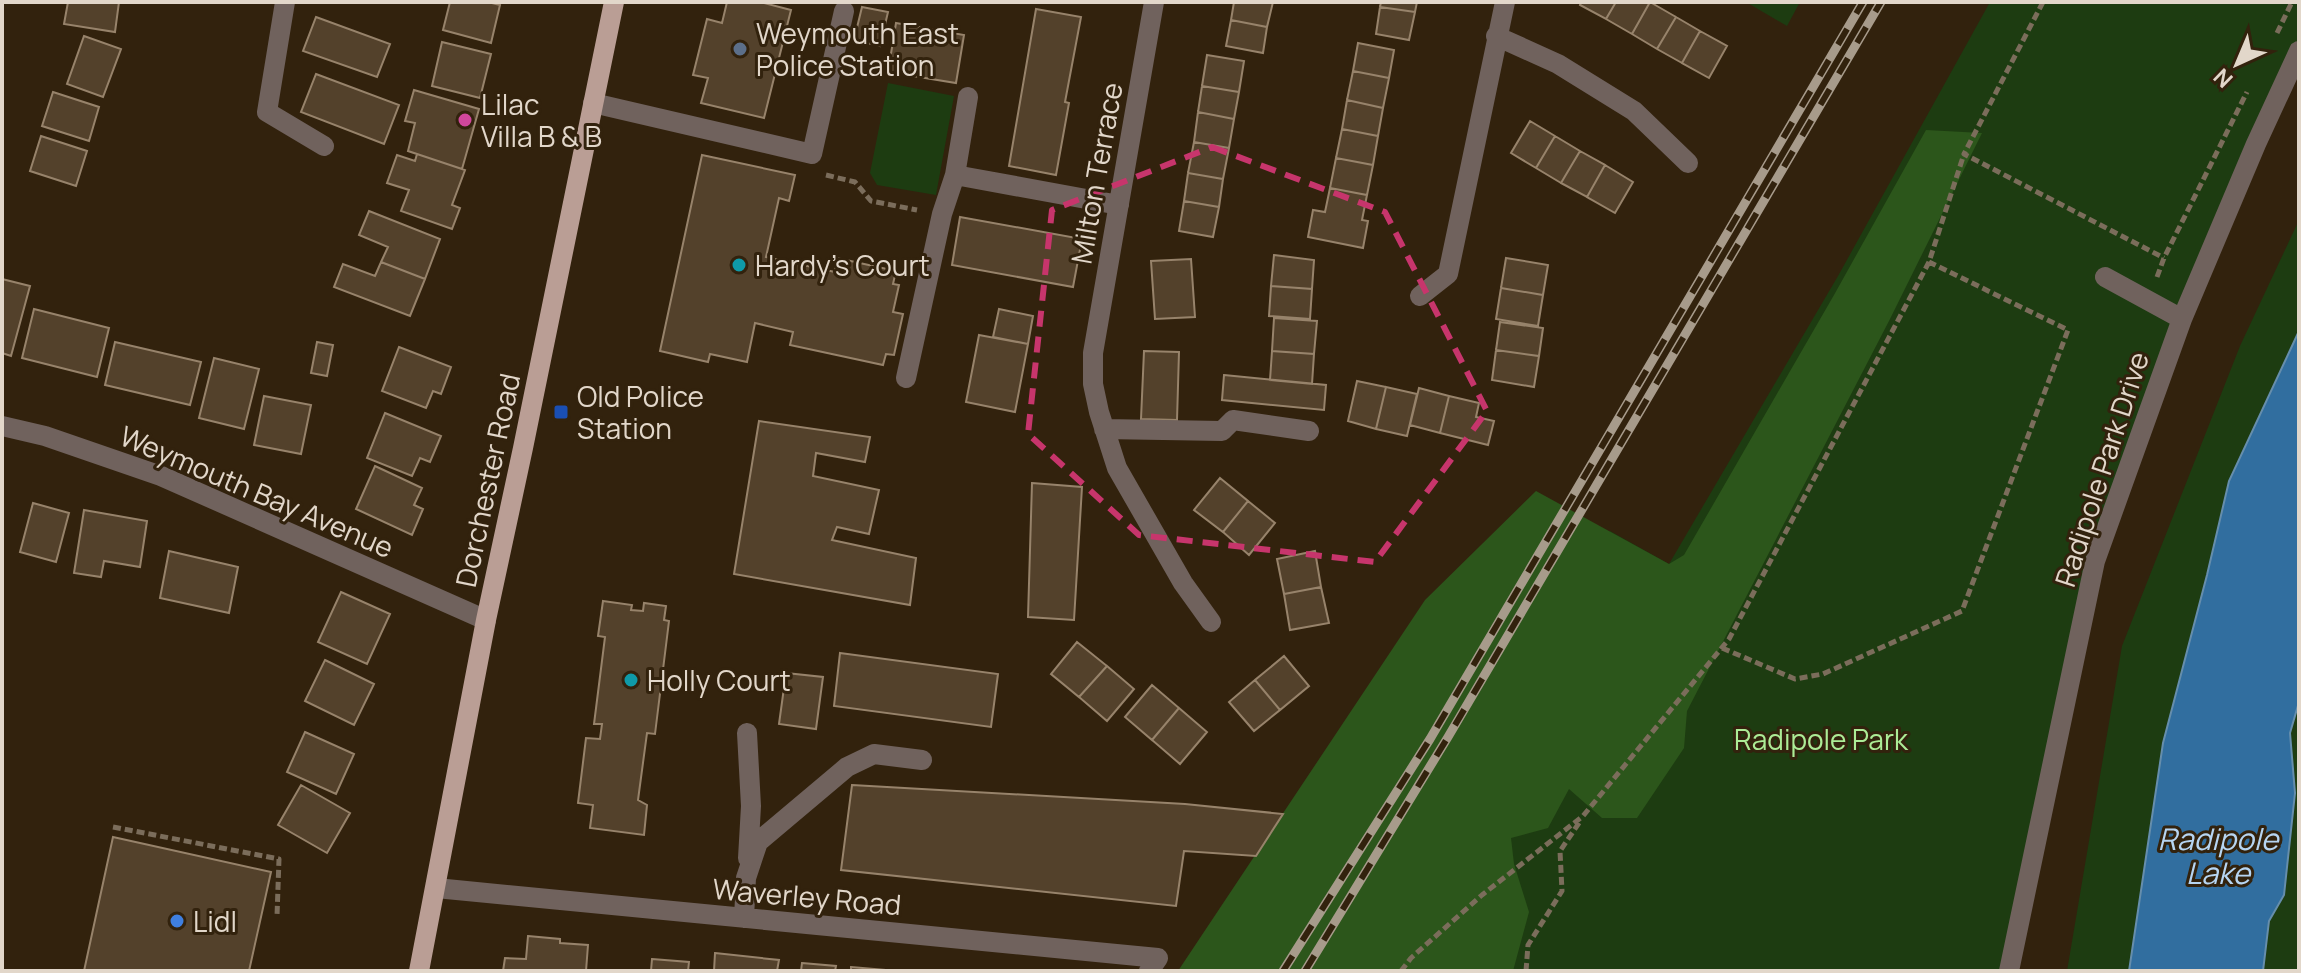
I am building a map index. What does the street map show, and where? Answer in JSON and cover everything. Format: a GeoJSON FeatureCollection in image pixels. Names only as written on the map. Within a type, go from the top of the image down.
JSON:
{"type":"FeatureCollection","features":[{"type":"Feature","properties":{"kind":"main road","name":"Dorchester Road"},"geometry":{"type":"LineString","coordinates":[[419,971],[486,620],[614,2]]}},
{"type":"Feature","properties":{"kind":"street"},"geometry":{"type":"LineString","coordinates":[[285,2],[267,112],[324,146]]}},
{"type":"Feature","properties":{"kind":"street","name":"Milton Terrace"},"geometry":{"type":"LineString","coordinates":[[1154,2],[1093,353],[1093,384],[1117,468],[1183,583],[1211,622]]}},
{"type":"Feature","properties":{"kind":"street"},"geometry":{"type":"LineString","coordinates":[[1420,296],[1448,274],[1505,2]]}},
{"type":"Feature","properties":{"kind":"street"},"geometry":{"type":"LineString","coordinates":[[593,103],[812,154],[844,11]]}},
{"type":"Feature","properties":{"kind":"street"},"geometry":{"type":"LineString","coordinates":[[1496,36],[1558,64],[1634,111],[1688,163]]}},
{"type":"Feature","properties":{"kind":"street","name":"Radipole Park Drive"},"geometry":{"type":"LineString","coordinates":[[2009,971],[2095,561],[2182,319],[2299,51]]}},
{"type":"Feature","properties":{"kind":"street"},"geometry":{"type":"LineString","coordinates":[[906,378],[942,214],[955,175],[968,97]]}},
{"type":"Feature","properties":{"kind":"street"},"geometry":{"type":"LineString","coordinates":[[955,175],[1119,205]]}},
{"type":"Feature","properties":{"kind":"street"},"geometry":{"type":"LineString","coordinates":[[2105,277],[2182,319]]}},
{"type":"Feature","properties":{"kind":"street"},"geometry":{"type":"LineString","coordinates":[[1104,429],[1222,431],[1233,420],[1309,431]]}},
{"type":"Feature","properties":{"kind":"street","name":"Weymouth Bay Avenue"},"geometry":{"type":"LineString","coordinates":[[2,426],[45,436],[161,476],[486,620]]}},
{"type":"Feature","properties":{"kind":"street"},"geometry":{"type":"LineString","coordinates":[[744,918],[751,806],[747,733]]}},
{"type":"Feature","properties":{"kind":"street"},"geometry":{"type":"LineString","coordinates":[[746,878],[758,842],[847,767],[874,754],[922,760]]}},
{"type":"Feature","properties":{"kind":"street","name":"Waverley Road"},"geometry":{"type":"LineString","coordinates":[[436,888],[1158,958],[1149,971]]}},
{"type":"Feature","properties":{"kind":"path"},"geometry":{"type":"LineString","coordinates":[[1526,971],[1528,945],[1562,891],[1560,851],[1583,816],[1729,639],[1929,262],[1964,154],[2043,2]]}},
{"type":"Feature","properties":{"kind":"path"},"geometry":{"type":"LineString","coordinates":[[2273,41],[2292,2]]}},
{"type":"Feature","properties":{"kind":"path"},"geometry":{"type":"LineString","coordinates":[[2148,301],[2164,258],[2252,82]]}},
{"type":"Feature","properties":{"kind":"path"},"geometry":{"type":"LineString","coordinates":[[1964,154],[2164,258]]}},
{"type":"Feature","properties":{"kind":"path"},"geometry":{"type":"LineString","coordinates":[[1722,648],[1795,679],[1823,674],[1962,611],[2068,330],[1929,262]]}},
{"type":"Feature","properties":{"kind":"path"},"geometry":{"type":"LineString","coordinates":[[1401,971],[1411,958],[1482,895],[1583,816]]}},
{"type":"Feature","properties":{"kind":"path"},"geometry":{"type":"LineString","coordinates":[[113,827],[279,859],[277,916]]}},
{"type":"Feature","properties":{"kind":"highlighted area"},"geometry":{"type":"Polygon","coordinates":[[[1212,147],[1385,212],[1487,411],[1375,562],[1139,535],[1028,434],[1052,210],[1212,147]]]}},
{"type":"Feature","properties":{"kind":"green space"},"geometry":{"type":"Polygon","coordinates":[[[1746,2],[1800,2],[1787,26],[1746,2]]]}},
{"type":"Feature","properties":{"kind":"green space","name":"Radipole Park"},"geometry":{"type":"Polygon","coordinates":[[[1990,2],[2299,2],[2299,51],[2098,551],[2009,971],[1375,971],[1610,531],[1669,564],[1838,276],[1990,2]]]}},
{"type":"Feature","properties":{"kind":"green space"},"geometry":{"type":"Polygon","coordinates":[[[888,83],[954,96],[936,195],[877,185],[870,173],[888,83]]]}},
{"type":"Feature","properties":{"kind":"green space"},"geometry":{"type":"Polygon","coordinates":[[[1926,130],[1982,133],[1890,319],[1687,711],[1684,748],[1637,818],[1602,818],[1569,789],[1548,828],[1511,838],[1514,864],[1529,912],[1513,971],[1178,971],[1425,600],[1536,491],[1669,564],[1684,555],[1926,130]]]}},
{"type":"Feature","properties":{"kind":"green space"},"geometry":{"type":"Polygon","coordinates":[[[2299,220],[2299,331],[2229,481],[2163,743],[2129,971],[2067,971],[2122,646],[2240,346],[2299,220]]]}},
{"type":"Feature","properties":{"kind":"green space"},"geometry":{"type":"Polygon","coordinates":[[[2299,702],[2299,971],[2263,971],[2269,921],[2284,895],[2295,793],[2290,733],[2299,702]]]}},
{"type":"Feature","properties":{"kind":"water","name":"Radipole Lake"},"geometry":{"type":"Polygon","coordinates":[[[2299,331],[2299,702],[2290,733],[2295,793],[2284,895],[2269,921],[2263,971],[2129,971],[2163,743],[2229,481],[2299,331]]]}},
{"type":"Feature","properties":{"kind":"building"},"geometry":{"type":"Polygon","coordinates":[[[68,2],[119,2],[115,32],[64,24],[68,2]]]}},
{"type":"Feature","properties":{"kind":"building"},"geometry":{"type":"Polygon","coordinates":[[[450,2],[500,5],[491,43],[443,30],[450,2]]]}},
{"type":"Feature","properties":{"kind":"building","name":"Weymouth East Police Station"},"geometry":{"type":"Polygon","coordinates":[[[727,2],[760,2],[791,10],[764,118],[701,103],[708,78],[693,75],[707,19],[722,23],[727,2]]]}},
{"type":"Feature","properties":{"kind":"building"},"geometry":{"type":"Polygon","coordinates":[[[1234,2],[1273,2],[1267,27],[1231,20],[1234,2]]]}},
{"type":"Feature","properties":{"kind":"building"},"geometry":{"type":"Polygon","coordinates":[[[1381,2],[1417,2],[1415,12],[1380,7],[1381,2]]]}},
{"type":"Feature","properties":{"kind":"building"},"geometry":{"type":"Polygon","coordinates":[[[1581,2],[1616,2],[1606,19],[1580,5],[1581,2]]]}},
{"type":"Feature","properties":{"kind":"building"},"geometry":{"type":"Polygon","coordinates":[[[1616,2],[1650,2],[1632,34],[1606,19],[1616,2]]]}},
{"type":"Feature","properties":{"kind":"building"},"geometry":{"type":"Polygon","coordinates":[[[1650,2],[1676,17],[1657,49],[1632,34],[1650,2]]]}},
{"type":"Feature","properties":{"kind":"building"},"geometry":{"type":"Polygon","coordinates":[[[862,7],[888,12],[880,46],[854,40],[862,7]]]}},
{"type":"Feature","properties":{"kind":"building"},"geometry":{"type":"Polygon","coordinates":[[[1380,7],[1415,12],[1409,40],[1376,34],[1380,7]]]}},
{"type":"Feature","properties":{"kind":"building"},"geometry":{"type":"Polygon","coordinates":[[[1036,9],[1081,17],[1065,102],[1069,103],[1056,175],[1009,166],[1036,9]]]}},
{"type":"Feature","properties":{"kind":"building"},"geometry":{"type":"Polygon","coordinates":[[[316,17],[390,44],[377,77],[303,51],[316,17]]]}},
{"type":"Feature","properties":{"kind":"building"},"geometry":{"type":"Polygon","coordinates":[[[1676,17],[1700,31],[1682,63],[1657,49],[1676,17]]]}},
{"type":"Feature","properties":{"kind":"building"},"geometry":{"type":"Polygon","coordinates":[[[1231,20],[1267,27],[1263,53],[1226,46],[1231,20]]]}},
{"type":"Feature","properties":{"kind":"building"},"geometry":{"type":"Polygon","coordinates":[[[896,23],[964,35],[956,83],[888,72],[896,23]]]}},
{"type":"Feature","properties":{"kind":"building"},"geometry":{"type":"Polygon","coordinates":[[[1700,31],[1727,46],[1709,78],[1682,63],[1700,31]]]}},
{"type":"Feature","properties":{"kind":"building"},"geometry":{"type":"Polygon","coordinates":[[[84,36],[121,49],[103,97],[67,84],[84,36]]]}},
{"type":"Feature","properties":{"kind":"building"},"geometry":{"type":"Polygon","coordinates":[[[442,42],[491,54],[480,98],[432,86],[442,42]]]}},
{"type":"Feature","properties":{"kind":"building"},"geometry":{"type":"Polygon","coordinates":[[[1358,43],[1394,50],[1389,78],[1353,71],[1358,43]]]}},
{"type":"Feature","properties":{"kind":"building"},"geometry":{"type":"Polygon","coordinates":[[[1207,55],[1244,61],[1239,92],[1202,86],[1207,55]]]}},
{"type":"Feature","properties":{"kind":"building"},"geometry":{"type":"Polygon","coordinates":[[[1353,71],[1389,78],[1383,108],[1347,100],[1353,71]]]}},
{"type":"Feature","properties":{"kind":"building"},"geometry":{"type":"Polygon","coordinates":[[[316,74],[399,105],[384,144],[301,112],[316,74]]]}},
{"type":"Feature","properties":{"kind":"building"},"geometry":{"type":"Polygon","coordinates":[[[1202,86],[1239,92],[1234,119],[1198,112],[1202,86]]]}},
{"type":"Feature","properties":{"kind":"building"},"geometry":{"type":"Polygon","coordinates":[[[414,90],[479,109],[462,169],[408,151],[415,123],[405,121],[414,90]]]}},
{"type":"Feature","properties":{"kind":"building"},"geometry":{"type":"Polygon","coordinates":[[[53,92],[99,107],[89,141],[42,126],[53,92]]]}},
{"type":"Feature","properties":{"kind":"building"},"geometry":{"type":"Polygon","coordinates":[[[1347,100],[1383,108],[1378,136],[1342,129],[1347,100]]]}},
{"type":"Feature","properties":{"kind":"building"},"geometry":{"type":"Polygon","coordinates":[[[1198,112],[1234,119],[1229,148],[1194,142],[1198,112]]]}},
{"type":"Feature","properties":{"kind":"building"},"geometry":{"type":"Polygon","coordinates":[[[1530,121],[1555,136],[1536,168],[1511,153],[1530,121]]]}},
{"type":"Feature","properties":{"kind":"building"},"geometry":{"type":"Polygon","coordinates":[[[1342,129],[1378,136],[1373,165],[1336,158],[1342,129]]]}},
{"type":"Feature","properties":{"kind":"building"},"geometry":{"type":"Polygon","coordinates":[[[41,136],[87,151],[76,186],[30,171],[41,136]]]}},
{"type":"Feature","properties":{"kind":"building"},"geometry":{"type":"Polygon","coordinates":[[[1555,136],[1580,151],[1561,183],[1536,168],[1555,136]]]}},
{"type":"Feature","properties":{"kind":"building"},"geometry":{"type":"Polygon","coordinates":[[[1194,142],[1229,148],[1223,179],[1188,173],[1194,142]]]}},
{"type":"Feature","properties":{"kind":"building"},"geometry":{"type":"Polygon","coordinates":[[[1580,151],[1605,165],[1587,197],[1561,183],[1580,151]]]}},
{"type":"Feature","properties":{"kind":"building"},"geometry":{"type":"Polygon","coordinates":[[[417,154],[465,170],[452,205],[460,208],[452,229],[401,211],[409,190],[387,183],[397,155],[415,161],[417,154]]]}},
{"type":"Feature","properties":{"kind":"building","name":"Hardy's Court"},"geometry":{"type":"Polygon","coordinates":[[[702,155],[795,175],[789,201],[779,198],[766,257],[835,272],[837,258],[896,271],[893,284],[899,285],[893,312],[903,314],[894,355],[886,354],[883,365],[790,345],[793,332],[755,323],[747,362],[710,354],[708,362],[660,351],[702,155]]]}},
{"type":"Feature","properties":{"kind":"building"},"geometry":{"type":"Polygon","coordinates":[[[1336,158],[1373,165],[1367,195],[1330,188],[1336,158]]]}},
{"type":"Feature","properties":{"kind":"building"},"geometry":{"type":"Polygon","coordinates":[[[1605,165],[1633,182],[1615,213],[1587,197],[1605,165]]]}},
{"type":"Feature","properties":{"kind":"building"},"geometry":{"type":"Polygon","coordinates":[[[1188,173],[1223,179],[1219,207],[1184,201],[1188,173]]]}},
{"type":"Feature","properties":{"kind":"building"},"geometry":{"type":"Polygon","coordinates":[[[1330,188],[1367,195],[1362,220],[1368,221],[1363,248],[1308,237],[1313,210],[1325,212],[1330,188]]]}},
{"type":"Feature","properties":{"kind":"building"},"geometry":{"type":"Polygon","coordinates":[[[1184,201],[1219,207],[1213,237],[1179,231],[1184,201]]]}},
{"type":"Feature","properties":{"kind":"building"},"geometry":{"type":"Polygon","coordinates":[[[369,211],[440,239],[425,279],[381,262],[388,247],[359,235],[369,211]]]}},
{"type":"Feature","properties":{"kind":"building"},"geometry":{"type":"Polygon","coordinates":[[[960,217],[1082,239],[1073,287],[952,265],[960,217]]]}},
{"type":"Feature","properties":{"kind":"building"},"geometry":{"type":"Polygon","coordinates":[[[1274,255],[1314,260],[1312,289],[1271,286],[1274,255]]]}},
{"type":"Feature","properties":{"kind":"building"},"geometry":{"type":"Polygon","coordinates":[[[1506,258],[1548,265],[1543,295],[1501,288],[1506,258]]]}},
{"type":"Feature","properties":{"kind":"building"},"geometry":{"type":"Polygon","coordinates":[[[1191,259],[1195,317],[1155,319],[1151,261],[1191,259]]]}},
{"type":"Feature","properties":{"kind":"building"},"geometry":{"type":"Polygon","coordinates":[[[381,262],[425,279],[410,316],[334,287],[343,264],[375,276],[381,262]]]}},
{"type":"Feature","properties":{"kind":"building"},"geometry":{"type":"Polygon","coordinates":[[[2,279],[30,286],[11,356],[2,353],[2,279]]]}},
{"type":"Feature","properties":{"kind":"building"},"geometry":{"type":"Polygon","coordinates":[[[1271,286],[1312,289],[1310,319],[1269,316],[1271,286]]]}},
{"type":"Feature","properties":{"kind":"building"},"geometry":{"type":"Polygon","coordinates":[[[1501,288],[1543,295],[1538,326],[1496,319],[1501,288]]]}},
{"type":"Feature","properties":{"kind":"building"},"geometry":{"type":"Polygon","coordinates":[[[34,309],[109,328],[97,377],[22,358],[34,309]]]}},
{"type":"Feature","properties":{"kind":"building"},"geometry":{"type":"Polygon","coordinates":[[[999,309],[1033,316],[1028,344],[993,337],[999,309]]]}},
{"type":"Feature","properties":{"kind":"building"},"geometry":{"type":"Polygon","coordinates":[[[1274,318],[1317,321],[1314,354],[1272,351],[1274,318]]]}},
{"type":"Feature","properties":{"kind":"building"},"geometry":{"type":"Polygon","coordinates":[[[1500,322],[1543,328],[1539,356],[1496,350],[1500,322]]]}},
{"type":"Feature","properties":{"kind":"building"},"geometry":{"type":"Polygon","coordinates":[[[979,335],[1028,344],[1015,412],[966,402],[979,335]]]}},
{"type":"Feature","properties":{"kind":"building"},"geometry":{"type":"Polygon","coordinates":[[[115,342],[201,362],[190,405],[105,385],[115,342]]]}},
{"type":"Feature","properties":{"kind":"building"},"geometry":{"type":"Polygon","coordinates":[[[317,342],[333,345],[327,376],[311,373],[317,342]]]}},
{"type":"Feature","properties":{"kind":"building"},"geometry":{"type":"Polygon","coordinates":[[[399,347],[451,367],[441,394],[433,391],[426,408],[382,391],[399,347]]]}},
{"type":"Feature","properties":{"kind":"building"},"geometry":{"type":"Polygon","coordinates":[[[1496,350],[1539,356],[1534,387],[1492,380],[1496,350]]]}},
{"type":"Feature","properties":{"kind":"building"},"geometry":{"type":"Polygon","coordinates":[[[1144,351],[1179,352],[1177,420],[1141,419],[1144,351]]]}},
{"type":"Feature","properties":{"kind":"building"},"geometry":{"type":"Polygon","coordinates":[[[1272,351],[1314,354],[1312,384],[1270,380],[1272,351]]]}},
{"type":"Feature","properties":{"kind":"building"},"geometry":{"type":"Polygon","coordinates":[[[214,358],[259,369],[244,429],[199,418],[214,358]]]}},
{"type":"Feature","properties":{"kind":"building"},"geometry":{"type":"Polygon","coordinates":[[[1224,375],[1326,385],[1324,410],[1222,400],[1224,375]]]}},
{"type":"Feature","properties":{"kind":"building"},"geometry":{"type":"Polygon","coordinates":[[[1357,381],[1386,387],[1376,429],[1348,421],[1357,381]]]}},
{"type":"Feature","properties":{"kind":"building"},"geometry":{"type":"Polygon","coordinates":[[[1386,387],[1417,394],[1407,436],[1376,429],[1386,387]]]}},
{"type":"Feature","properties":{"kind":"building"},"geometry":{"type":"Polygon","coordinates":[[[1419,388],[1449,396],[1440,433],[1410,425],[1419,388]]]}},
{"type":"Feature","properties":{"kind":"building"},"geometry":{"type":"Polygon","coordinates":[[[264,396],[311,405],[301,454],[254,445],[264,396]]]}},
{"type":"Feature","properties":{"kind":"building"},"geometry":{"type":"Polygon","coordinates":[[[1449,396],[1479,403],[1476,417],[1494,421],[1488,445],[1440,433],[1449,396]]]}},
{"type":"Feature","properties":{"kind":"building"},"geometry":{"type":"Polygon","coordinates":[[[385,413],[441,436],[430,462],[420,458],[412,476],[367,458],[385,413]]]}},
{"type":"Feature","properties":{"kind":"building"},"geometry":{"type":"Polygon","coordinates":[[[759,421],[870,437],[865,462],[816,453],[813,476],[879,490],[869,534],[837,527],[832,540],[916,558],[910,605],[734,574],[759,421]]]}},
{"type":"Feature","properties":{"kind":"building"},"geometry":{"type":"Polygon","coordinates":[[[375,466],[422,488],[414,505],[423,509],[412,535],[356,509],[375,466]]]}},
{"type":"Feature","properties":{"kind":"building"},"geometry":{"type":"Polygon","coordinates":[[[1220,478],[1248,501],[1223,532],[1194,510],[1220,478]]]}},
{"type":"Feature","properties":{"kind":"building"},"geometry":{"type":"Polygon","coordinates":[[[1032,483],[1082,487],[1074,620],[1028,617],[1032,483]]]}},
{"type":"Feature","properties":{"kind":"building"},"geometry":{"type":"Polygon","coordinates":[[[1248,501],[1275,523],[1249,555],[1223,532],[1248,501]]]}},
{"type":"Feature","properties":{"kind":"building"},"geometry":{"type":"Polygon","coordinates":[[[33,503],[69,513],[56,562],[20,552],[33,503]]]}},
{"type":"Feature","properties":{"kind":"building"},"geometry":{"type":"Polygon","coordinates":[[[84,510],[147,521],[140,567],[104,561],[101,577],[74,573],[84,510]]]}},
{"type":"Feature","properties":{"kind":"building"},"geometry":{"type":"Polygon","coordinates":[[[169,551],[238,567],[229,613],[160,598],[169,551]]]}},
{"type":"Feature","properties":{"kind":"building"},"geometry":{"type":"Polygon","coordinates":[[[1315,551],[1321,587],[1284,594],[1277,559],[1315,551]]]}},
{"type":"Feature","properties":{"kind":"building"},"geometry":{"type":"Polygon","coordinates":[[[1321,587],[1329,623],[1290,630],[1284,594],[1321,587]]]}},
{"type":"Feature","properties":{"kind":"building"},"geometry":{"type":"Polygon","coordinates":[[[341,592],[390,614],[367,664],[318,642],[341,592]]]}},
{"type":"Feature","properties":{"kind":"building","name":"Holly Court"},"geometry":{"type":"Polygon","coordinates":[[[603,601],[632,605],[631,610],[643,611],[644,603],[666,606],[664,620],[669,621],[655,734],[647,733],[638,800],[647,805],[644,835],[590,828],[593,805],[578,803],[586,738],[600,739],[602,724],[594,724],[605,637],[598,636],[603,601]]]}},
{"type":"Feature","properties":{"kind":"building"},"geometry":{"type":"Polygon","coordinates":[[[1077,642],[1107,666],[1079,697],[1051,674],[1077,642]]]}},
{"type":"Feature","properties":{"kind":"building"},"geometry":{"type":"Polygon","coordinates":[[[840,653],[998,674],[991,727],[834,706],[840,653]]]}},
{"type":"Feature","properties":{"kind":"building"},"geometry":{"type":"Polygon","coordinates":[[[1284,656],[1309,686],[1280,710],[1255,680],[1284,656]]]}},
{"type":"Feature","properties":{"kind":"building"},"geometry":{"type":"Polygon","coordinates":[[[325,660],[374,684],[354,725],[305,701],[325,660]]]}},
{"type":"Feature","properties":{"kind":"building"},"geometry":{"type":"Polygon","coordinates":[[[1107,666],[1134,689],[1107,721],[1079,697],[1107,666]]]}},
{"type":"Feature","properties":{"kind":"building"},"geometry":{"type":"Polygon","coordinates":[[[786,673],[823,677],[816,729],[779,724],[786,673]]]}},
{"type":"Feature","properties":{"kind":"building"},"geometry":{"type":"Polygon","coordinates":[[[1255,680],[1280,710],[1254,731],[1229,702],[1255,680]]]}},
{"type":"Feature","properties":{"kind":"building"},"geometry":{"type":"Polygon","coordinates":[[[1152,685],[1179,708],[1152,740],[1125,717],[1152,685]]]}},
{"type":"Feature","properties":{"kind":"building"},"geometry":{"type":"Polygon","coordinates":[[[1179,708],[1207,732],[1180,764],[1152,740],[1179,708]]]}},
{"type":"Feature","properties":{"kind":"building"},"geometry":{"type":"Polygon","coordinates":[[[305,732],[354,754],[336,794],[287,772],[305,732]]]}},
{"type":"Feature","properties":{"kind":"building"},"geometry":{"type":"Polygon","coordinates":[[[301,785],[350,813],[327,853],[278,825],[301,785]]]}},
{"type":"Feature","properties":{"kind":"building"},"geometry":{"type":"Polygon","coordinates":[[[852,785],[1185,804],[1283,814],[1256,856],[1184,851],[1176,906],[841,870],[852,785]]]}},
{"type":"Feature","properties":{"kind":"building","name":"Lidl"},"geometry":{"type":"Polygon","coordinates":[[[113,837],[271,872],[249,971],[84,971],[113,837]]]}},
{"type":"Feature","properties":{"kind":"building"},"geometry":{"type":"Polygon","coordinates":[[[528,936],[588,945],[586,971],[503,971],[505,958],[526,959],[528,936]]]}},
{"type":"Feature","properties":{"kind":"building"},"geometry":{"type":"Polygon","coordinates":[[[715,953],[779,960],[777,971],[714,971],[715,953]]]}},
{"type":"Feature","properties":{"kind":"building"},"geometry":{"type":"Polygon","coordinates":[[[652,959],[689,962],[688,971],[651,971],[652,959]]]}},
{"type":"Feature","properties":{"kind":"building"},"geometry":{"type":"Polygon","coordinates":[[[802,963],[836,966],[835,971],[801,971],[802,963]]]}},
{"type":"Feature","properties":{"kind":"building"},"geometry":{"type":"Polygon","coordinates":[[[851,967],[885,970],[885,971],[851,971],[851,967]]]}},
{"type":"Feature","properties":{"kind":"railway"},"geometry":{"type":"LineString","coordinates":[[1283,971],[1430,739],[1863,2]]}},
{"type":"Feature","properties":{"kind":"railway"},"geometry":{"type":"LineString","coordinates":[[1305,971],[1448,737],[1881,2]]}},
{"type":"Feature","properties":{"kind":"place","name":"Weymouth East Police Station"},"geometry":{"type":"Point","coordinates":[740,49]}},
{"type":"Feature","properties":{"kind":"place","name":"Lilac Villa B & B"},"geometry":{"type":"Point","coordinates":[465,120]}},
{"type":"Feature","properties":{"kind":"place","name":"Hardy's Court"},"geometry":{"type":"Point","coordinates":[739,265]}},
{"type":"Feature","properties":{"kind":"place","name":"Old Police Station"},"geometry":{"type":"Point","coordinates":[561,412]}},
{"type":"Feature","properties":{"kind":"place","name":"Holly Court"},"geometry":{"type":"Point","coordinates":[631,680]}},
{"type":"Feature","properties":{"kind":"place","name":"Lidl"},"geometry":{"type":"Point","coordinates":[177,921]}}]}
